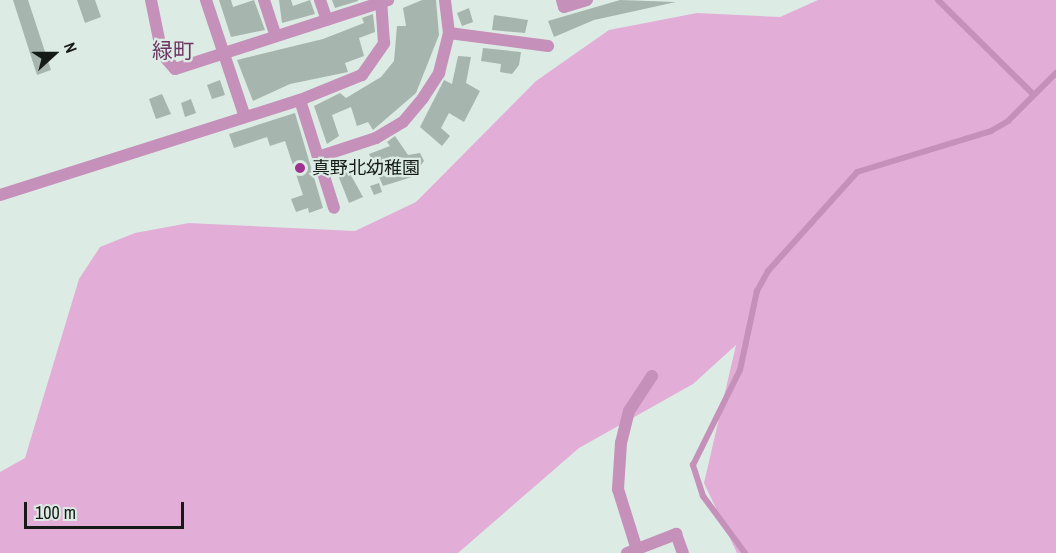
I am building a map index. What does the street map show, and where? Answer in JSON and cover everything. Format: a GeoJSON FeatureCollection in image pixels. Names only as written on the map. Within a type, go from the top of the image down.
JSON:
{"type":"FeatureCollection","features":[{"type":"Feature","properties":{"kind":"street"},"geometry":{"type":"LineString","coordinates":[[0,195],[300,100],[362,75],[384,43],[384,1],[224,53],[170,68],[151,0]]}},
{"type":"Feature","properties":{"kind":"street"},"geometry":{"type":"LineString","coordinates":[[206,0],[245,117]]}},
{"type":"Feature","properties":{"kind":"street"},"geometry":{"type":"LineString","coordinates":[[264,0],[276,36]]}},
{"type":"Feature","properties":{"kind":"street"},"geometry":{"type":"LineString","coordinates":[[320,0],[327,20]]}},
{"type":"Feature","properties":{"kind":"street"},"geometry":{"type":"LineString","coordinates":[[318,157],[376,138],[403,122],[439,72],[449,33],[445,0]]}},
{"type":"Feature","properties":{"kind":"street"},"geometry":{"type":"LineString","coordinates":[[562,0],[564,7],[587,0]]}},
{"type":"Feature","properties":{"kind":"street"},"geometry":{"type":"LineString","coordinates":[[449,33],[548,46]]}},
{"type":"Feature","properties":{"kind":"street"},"geometry":{"type":"LineString","coordinates":[[300,100],[334,208]]}},
{"type":"Feature","properties":{"kind":"street"},"geometry":{"type":"LineString","coordinates":[[652,376],[629,411],[621,443],[618,489],[634,552],[676,534],[683,553]]}},
{"type":"Feature","properties":{"kind":"lane"},"geometry":{"type":"LineString","coordinates":[[938,0],[1033,94]]}},
{"type":"Feature","properties":{"kind":"lane"},"geometry":{"type":"LineString","coordinates":[[745,553],[703,496],[693,465],[740,370],[757,291],[768,271],[857,172],[991,130],[1056,73]]}},
{"type":"Feature","properties":{"kind":"shaded area"},"geometry":{"type":"Polygon","coordinates":[[[818,0],[1056,0],[1056,553],[737,553],[704,483],[736,345],[693,384],[579,448],[458,553],[0,553],[0,472],[25,458],[79,279],[100,247],[135,233],[189,223],[355,231],[416,202],[536,81],[609,30],[697,13],[780,17],[818,0]]]}},
{"type":"Feature","properties":{"kind":"building"},"geometry":{"type":"Polygon","coordinates":[[[13,0],[28,0],[51,70],[37,75],[13,0]]]}},
{"type":"Feature","properties":{"kind":"building"},"geometry":{"type":"Polygon","coordinates":[[[77,0],[95,0],[101,17],[85,23],[77,0]]]}},
{"type":"Feature","properties":{"kind":"building"},"geometry":{"type":"Polygon","coordinates":[[[219,0],[231,0],[233,7],[254,0],[265,30],[231,37],[219,0]]]}},
{"type":"Feature","properties":{"kind":"building"},"geometry":{"type":"Polygon","coordinates":[[[279,0],[291,0],[293,6],[310,0],[315,14],[282,23],[279,0]]]}},
{"type":"Feature","properties":{"kind":"building"},"geometry":{"type":"Polygon","coordinates":[[[332,0],[358,0],[358,1],[335,8],[332,0]]]}},
{"type":"Feature","properties":{"kind":"building"},"geometry":{"type":"Polygon","coordinates":[[[422,0],[436,0],[439,35],[416,93],[373,130],[368,122],[357,126],[351,107],[332,115],[339,136],[327,144],[314,106],[340,93],[346,98],[381,77],[394,61],[397,26],[406,26],[403,8],[422,0]]]}},
{"type":"Feature","properties":{"kind":"building"},"geometry":{"type":"Polygon","coordinates":[[[620,0],[676,2],[594,20],[554,37],[548,21],[620,0]]]}},
{"type":"Feature","properties":{"kind":"building"},"geometry":{"type":"Polygon","coordinates":[[[469,8],[473,22],[462,26],[457,13],[469,8]]]}},
{"type":"Feature","properties":{"kind":"building"},"geometry":{"type":"Polygon","coordinates":[[[373,14],[375,32],[359,38],[364,56],[345,63],[348,72],[290,84],[253,101],[237,60],[323,39],[364,23],[362,18],[373,14]]]}},
{"type":"Feature","properties":{"kind":"building"},"geometry":{"type":"Polygon","coordinates":[[[494,15],[528,20],[525,33],[492,30],[494,15]]]}},
{"type":"Feature","properties":{"kind":"building"},"geometry":{"type":"Polygon","coordinates":[[[483,48],[521,52],[519,65],[512,74],[500,72],[501,64],[481,61],[483,48]]]}},
{"type":"Feature","properties":{"kind":"building"},"geometry":{"type":"Polygon","coordinates":[[[458,56],[471,57],[466,83],[480,91],[464,122],[449,113],[441,128],[450,136],[442,146],[420,127],[444,80],[452,84],[458,56]]]}},
{"type":"Feature","properties":{"kind":"building"},"geometry":{"type":"Polygon","coordinates":[[[220,80],[225,95],[212,99],[207,85],[220,80]]]}},
{"type":"Feature","properties":{"kind":"building"},"geometry":{"type":"Polygon","coordinates":[[[162,94],[171,114],[156,119],[149,99],[162,94]]]}},
{"type":"Feature","properties":{"kind":"building"},"geometry":{"type":"Polygon","coordinates":[[[191,99],[196,113],[185,117],[181,103],[191,99]]]}},
{"type":"Feature","properties":{"kind":"building"},"geometry":{"type":"Polygon","coordinates":[[[295,113],[323,208],[309,213],[308,208],[296,212],[291,199],[303,195],[285,141],[270,146],[267,137],[234,148],[229,134],[295,113]]]}},
{"type":"Feature","properties":{"kind":"building"},"geometry":{"type":"Polygon","coordinates":[[[395,136],[408,155],[420,153],[424,161],[412,177],[383,186],[369,154],[390,146],[387,142],[395,136]]]}},
{"type":"Feature","properties":{"kind":"building"},"geometry":{"type":"Polygon","coordinates":[[[343,161],[363,197],[349,203],[334,165],[343,161]]]}},
{"type":"Feature","properties":{"kind":"building"},"geometry":{"type":"Polygon","coordinates":[[[379,183],[382,192],[374,195],[370,186],[379,183]]]}},
{"type":"Feature","properties":{"kind":"place","name":"真野北幼稚園"},"geometry":{"type":"Point","coordinates":[300,168]}},
{"type":"Feature","properties":{"kind":"district","name":"緑町"},"geometry":{"type":"Point","coordinates":[173,51]}}]}
